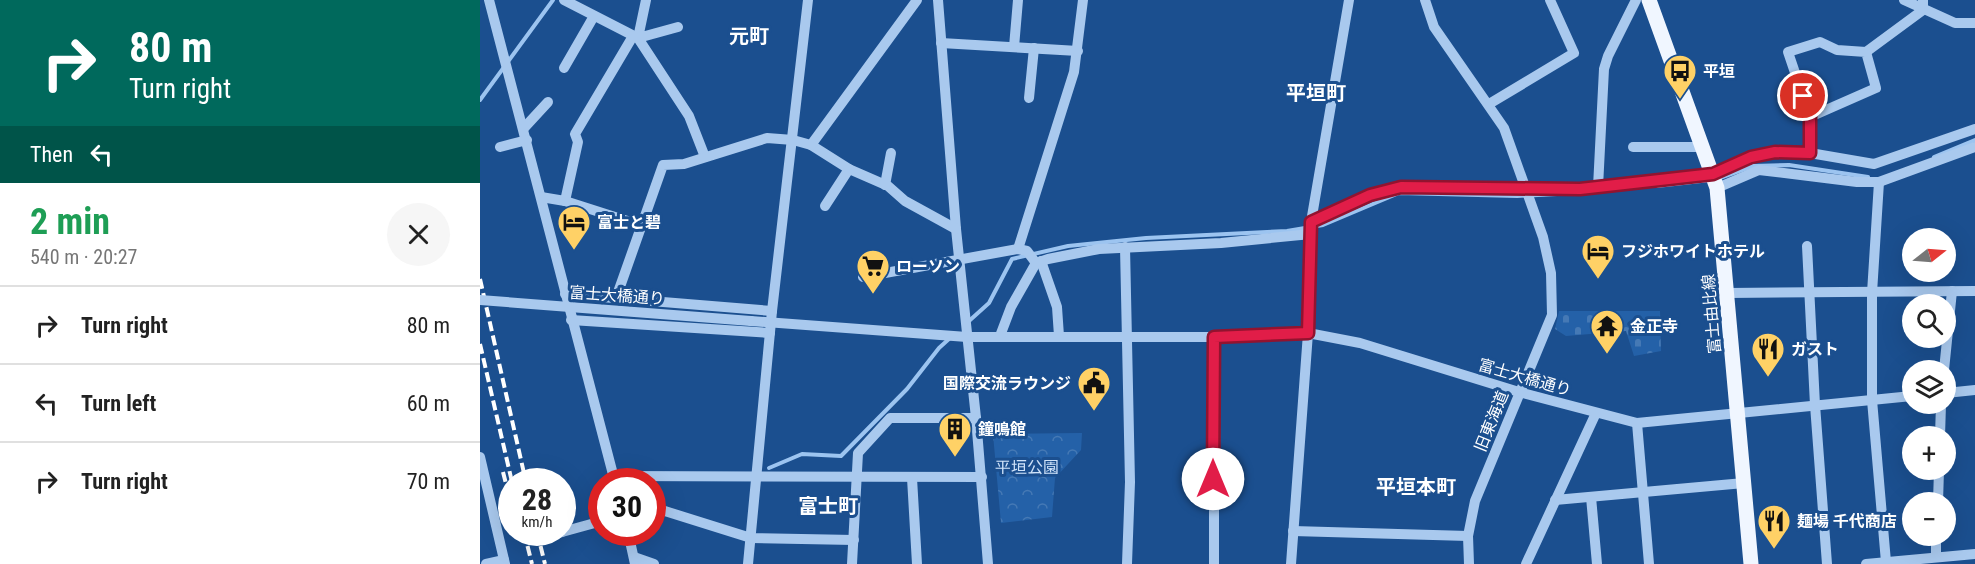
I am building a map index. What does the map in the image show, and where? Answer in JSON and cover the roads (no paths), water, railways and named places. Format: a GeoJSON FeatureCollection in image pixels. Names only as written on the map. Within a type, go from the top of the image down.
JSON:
{"type":"FeatureCollection","features":[{"type":"Feature","properties":{"kind":"main road","name":"富士由比線"},"geometry":{"type":"LineString","coordinates":[[1649,0],[1715,181],[1751,564]]}},
{"type":"Feature","properties":{"kind":"street"},"geometry":{"type":"LineString","coordinates":[[489,0],[611,468]]}},
{"type":"Feature","properties":{"kind":"street"},"geometry":{"type":"LineString","coordinates":[[564,0],[635,37],[688,116],[705,157]]}},
{"type":"Feature","properties":{"kind":"street"},"geometry":{"type":"LineString","coordinates":[[566,201],[578,142],[575,134],[635,37],[646,0]]}},
{"type":"Feature","properties":{"kind":"street"},"geometry":{"type":"LineString","coordinates":[[748,564],[771,322],[808,0]]}},
{"type":"Feature","properties":{"kind":"street"},"geometry":{"type":"LineString","coordinates":[[811,145],[917,0]]}},
{"type":"Feature","properties":{"kind":"street"},"geometry":{"type":"LineString","coordinates":[[938,0],[956,229],[982,477],[988,564]]}},
{"type":"Feature","properties":{"kind":"street"},"geometry":{"type":"LineString","coordinates":[[1014,47],[1018,0]]}},
{"type":"Feature","properties":{"kind":"street"},"geometry":{"type":"LineString","coordinates":[[1022,250],[1078,51],[1083,0]]}},
{"type":"Feature","properties":{"kind":"street"},"geometry":{"type":"LineString","coordinates":[[1291,564],[1308,333],[1311,222],[1349,0]]}},
{"type":"Feature","properties":{"kind":"street","name":"旧東海道"},"geometry":{"type":"LineString","coordinates":[[1425,0],[1434,27],[1504,128],[1543,237],[1551,273],[1552,315],[1475,501],[1468,536],[1469,564]]}},
{"type":"Feature","properties":{"kind":"street"},"geometry":{"type":"LineString","coordinates":[[1489,104],[1574,53],[1550,0]]}},
{"type":"Feature","properties":{"kind":"street"},"geometry":{"type":"LineString","coordinates":[[1598,187],[1604,69],[1608,56],[1636,0]]}},
{"type":"Feature","properties":{"kind":"street"},"geometry":{"type":"LineString","coordinates":[[1904,0],[1923,5],[1955,23],[1975,23]]}},
{"type":"Feature","properties":{"kind":"street"},"geometry":{"type":"LineString","coordinates":[[1810,153],[1810,117],[1788,52],[1820,42],[1837,50],[1866,52],[1923,5]]}},
{"type":"Feature","properties":{"kind":"street"},"geometry":{"type":"LineString","coordinates":[[564,68],[594,16]]}},
{"type":"Feature","properties":{"kind":"street"},"geometry":{"type":"LineString","coordinates":[[635,37],[678,27]]}},
{"type":"Feature","properties":{"kind":"street"},"geometry":{"type":"LineString","coordinates":[[941,43],[1078,51]]}},
{"type":"Feature","properties":{"kind":"street"},"geometry":{"type":"LineString","coordinates":[[1029,98],[1034,48]]}},
{"type":"Feature","properties":{"kind":"street"},"geometry":{"type":"LineString","coordinates":[[1810,117],[1876,88],[1866,52]]}},
{"type":"Feature","properties":{"kind":"street"},"geometry":{"type":"LineString","coordinates":[[524,128],[548,102]]}},
{"type":"Feature","properties":{"kind":"street"},"geometry":{"type":"LineString","coordinates":[[1715,181],[1751,157],[1775,152],[1810,153],[1875,165],[1975,129]]}},
{"type":"Feature","properties":{"kind":"street"},"geometry":{"type":"LineString","coordinates":[[616,298],[663,165],[684,164],[767,138],[793,140],[811,145],[849,169],[885,185],[905,201],[956,229]]}},
{"type":"Feature","properties":{"kind":"street"},"geometry":{"type":"LineString","coordinates":[[500,147],[527,140]]}},
{"type":"Feature","properties":{"kind":"street"},"geometry":{"type":"LineString","coordinates":[[1632,147],[1703,147]]}},
{"type":"Feature","properties":{"kind":"street"},"geometry":{"type":"LineString","coordinates":[[1311,222],[1370,195],[1401,187],[1526,189],[1598,187],[1715,181],[1759,170],[1857,182],[1878,182],[1975,147]]}},
{"type":"Feature","properties":{"kind":"street"},"geometry":{"type":"LineString","coordinates":[[885,185],[891,153]]}},
{"type":"Feature","properties":{"kind":"street"},"geometry":{"type":"LineString","coordinates":[[825,206],[849,169]]}},
{"type":"Feature","properties":{"kind":"street"},"geometry":{"type":"LineString","coordinates":[[1878,182],[1872,293],[1872,400],[1886,562]]}},
{"type":"Feature","properties":{"kind":"street"},"geometry":{"type":"LineString","coordinates":[[541,197],[566,201],[640,225]]}},
{"type":"Feature","properties":{"kind":"street"},"geometry":{"type":"LineString","coordinates":[[1000,336],[1011,307],[1039,262],[1125,247],[1221,243],[1311,234]]}},
{"type":"Feature","properties":{"kind":"street"},"geometry":{"type":"LineString","coordinates":[[1807,246],[1815,405],[1827,564]]}},
{"type":"Feature","properties":{"kind":"street"},"geometry":{"type":"LineString","coordinates":[[1125,247],[1130,482],[1128,564]]}},
{"type":"Feature","properties":{"kind":"street"},"geometry":{"type":"LineString","coordinates":[[862,277],[959,258],[1022,250],[1039,262],[1057,306],[1059,336]]}},
{"type":"Feature","properties":{"kind":"street"},"geometry":{"type":"LineString","coordinates":[[1945,360],[1952,291]]}},
{"type":"Feature","properties":{"kind":"street"},"geometry":{"type":"LineString","coordinates":[[1727,293],[1975,291]]}},
{"type":"Feature","properties":{"kind":"street"},"geometry":{"type":"LineString","coordinates":[[566,294],[616,298],[771,322]]}},
{"type":"Feature","properties":{"kind":"street","name":"富士大橋通り"},"geometry":{"type":"LineString","coordinates":[[480,300],[967,337],[1128,335],[1214,337],[1308,333],[1360,344],[1519,392],[1637,423],[1902,397]]}},
{"type":"Feature","properties":{"kind":"street"},"geometry":{"type":"LineString","coordinates":[[571,320],[771,322]]}},
{"type":"Feature","properties":{"kind":"street"},"geometry":{"type":"LineString","coordinates":[[1214,337],[1214,564]]}},
{"type":"Feature","properties":{"kind":"street"},"geometry":{"type":"LineString","coordinates":[[1956,392],[1975,390]]}},
{"type":"Feature","properties":{"kind":"street"},"geometry":{"type":"LineString","coordinates":[[1526,564],[1596,413]]}},
{"type":"Feature","properties":{"kind":"street"},"geometry":{"type":"LineString","coordinates":[[852,564],[858,453],[890,418],[976,418]]}},
{"type":"Feature","properties":{"kind":"street"},"geometry":{"type":"LineString","coordinates":[[1637,423],[1649,564]]}},
{"type":"Feature","properties":{"kind":"street"},"geometry":{"type":"LineString","coordinates":[[480,457],[504,562],[486,564]]}},
{"type":"Feature","properties":{"kind":"street"},"geometry":{"type":"LineString","coordinates":[[666,478],[758,475],[858,478],[982,477]]}},
{"type":"Feature","properties":{"kind":"street"},"geometry":{"type":"LineString","coordinates":[[912,478],[916,564]]}},
{"type":"Feature","properties":{"kind":"street"},"geometry":{"type":"LineString","coordinates":[[1555,500],[1744,483]]}},
{"type":"Feature","properties":{"kind":"street"},"geometry":{"type":"LineString","coordinates":[[1591,497],[1597,564]]}},
{"type":"Feature","properties":{"kind":"street"},"geometry":{"type":"LineString","coordinates":[[666,511],[751,538],[854,540]]}},
{"type":"Feature","properties":{"kind":"street"},"geometry":{"type":"LineString","coordinates":[[1293,531],[1468,536]]}},
{"type":"Feature","properties":{"kind":"street"},"geometry":{"type":"LineString","coordinates":[[631,546],[635,561],[654,564]]}},
{"type":"Feature","properties":{"kind":"street"},"geometry":{"type":"LineString","coordinates":[[1936,546],[1936,557]]}},
{"type":"Feature","properties":{"kind":"street"},"geometry":{"type":"LineString","coordinates":[[1866,564],[1975,554],[1972,564]]}},
{"type":"Feature","properties":{"kind":"waterway"},"geometry":{"type":"LineString","coordinates":[[480,100],[553,0]]}},
{"type":"Feature","properties":{"kind":"waterway"},"geometry":{"type":"LineString","coordinates":[[1934,157],[1975,140]]}},
{"type":"Feature","properties":{"kind":"waterway"},"geometry":{"type":"LineString","coordinates":[[1717,179],[1753,166],[1789,165],[1868,177]]}},
{"type":"Feature","properties":{"kind":"waterway"},"geometry":{"type":"LineString","coordinates":[[1657,186],[1710,180]]}},
{"type":"Feature","properties":{"kind":"waterway"},"geometry":{"type":"LineString","coordinates":[[969,321],[989,303],[1012,259],[1068,246],[1146,238],[1287,231],[1323,225],[1399,193],[1517,196],[1557,194]]}},
{"type":"Feature","properties":{"kind":"waterway"},"geometry":{"type":"LineString","coordinates":[[769,468],[802,454],[841,456],[907,389],[939,348],[950,338]]}},
{"type":"Feature","properties":{"kind":"railway"},"geometry":{"type":"LineString","coordinates":[[480,279],[523,468]]}},
{"type":"Feature","properties":{"kind":"railway"},"geometry":{"type":"LineString","coordinates":[[480,344],[509,468]]}},
{"type":"Feature","properties":{"kind":"railway"},"geometry":{"type":"LineString","coordinates":[[528,546],[532,564]]}},
{"type":"Feature","properties":{"kind":"railway"},"geometry":{"type":"LineString","coordinates":[[540,546],[545,564]]}},
{"type":"Feature","properties":{"kind":"place","name":"平垣"},"geometry":{"type":"Point","coordinates":[1680,100]}},
{"type":"Feature","properties":{"kind":"place","name":"富士と碧"},"geometry":{"type":"Point","coordinates":[574,251]}},
{"type":"Feature","properties":{"kind":"place","name":"フジホワイトホテル"},"geometry":{"type":"Point","coordinates":[1598,280]}},
{"type":"Feature","properties":{"kind":"place","name":"ローソン"},"geometry":{"type":"Point","coordinates":[873,295]}},
{"type":"Feature","properties":{"kind":"place","name":"金正寺"},"geometry":{"type":"Point","coordinates":[1607,355]}},
{"type":"Feature","properties":{"kind":"place","name":"ガスト"},"geometry":{"type":"Point","coordinates":[1768,378]}},
{"type":"Feature","properties":{"kind":"place","name":"国際交流ラウンジ"},"geometry":{"type":"Point","coordinates":[1094,412]}},
{"type":"Feature","properties":{"kind":"place","name":"鐘鳴館"},"geometry":{"type":"Point","coordinates":[955,458]}},
{"type":"Feature","properties":{"kind":"place","name":"麺場 千代商店"},"geometry":{"type":"Point","coordinates":[1774,550]}},
{"type":"Feature","properties":{"kind":"district","name":"元町"},"geometry":{"type":"Point","coordinates":[749,36]}},
{"type":"Feature","properties":{"kind":"district","name":"平垣町"},"geometry":{"type":"Point","coordinates":[1316,93]}},
{"type":"Feature","properties":{"kind":"district","name":"平垣本町"},"geometry":{"type":"Point","coordinates":[1416,487]}},
{"type":"Feature","properties":{"kind":"district","name":"富士町"},"geometry":{"type":"Point","coordinates":[828,506]}},
{"type":"Feature","properties":{"kind":"park label","name":"平垣公園"},"geometry":{"type":"Point","coordinates":[1027,467]}}]}
